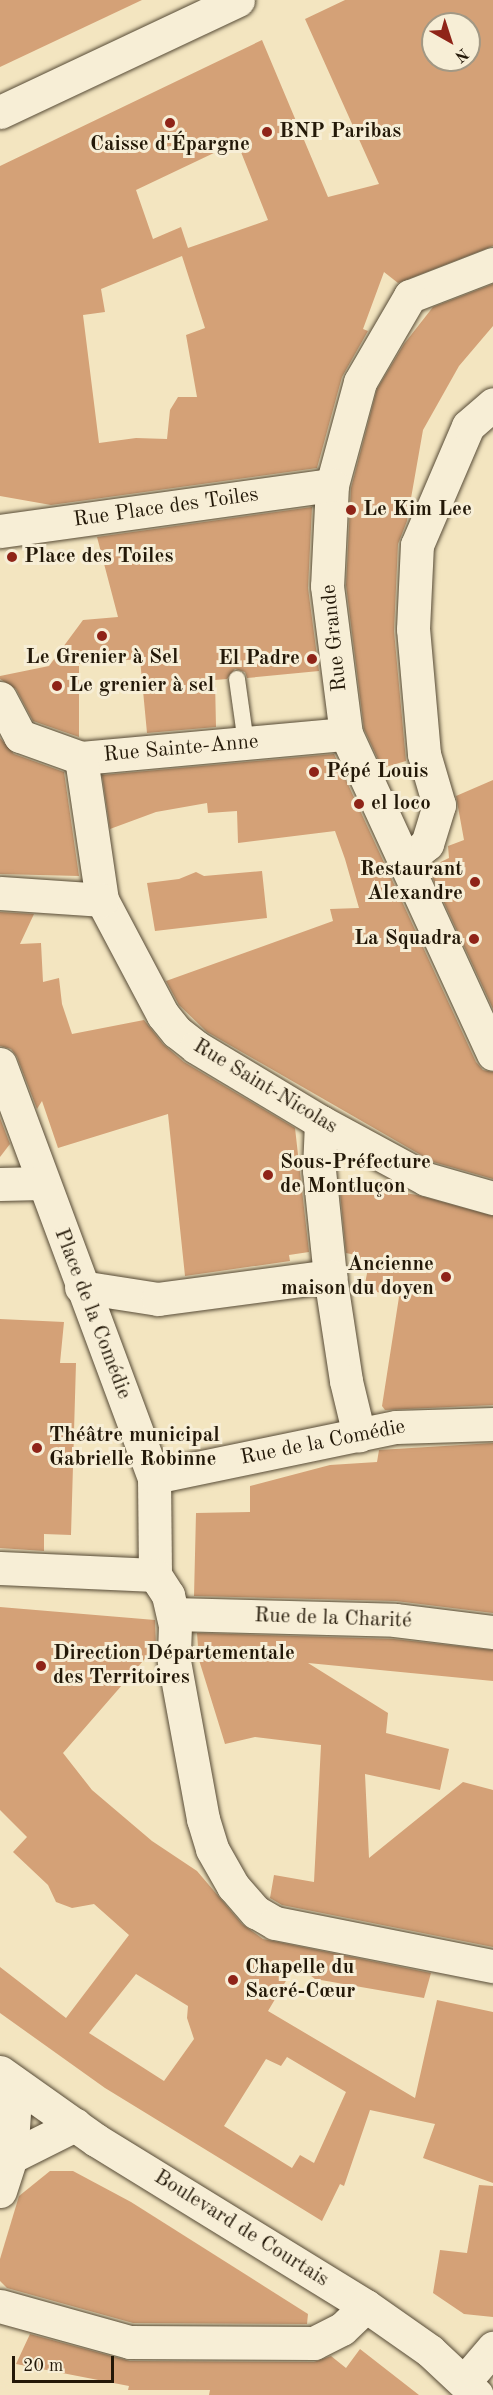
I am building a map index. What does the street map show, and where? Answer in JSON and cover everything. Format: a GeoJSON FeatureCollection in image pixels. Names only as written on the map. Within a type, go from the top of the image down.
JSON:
{"type":"FeatureCollection","features":[{"type":"Feature","properties":{"kind":"street"},"geometry":{"type":"LineString","coordinates":[[0,112],[238,0]]}},
{"type":"Feature","properties":{"kind":"street","name":"Rue Grande"},"geometry":{"type":"LineString","coordinates":[[493,264],[410,296],[360,382],[332,485],[327,586],[346,734],[493,1054]]}},
{"type":"Feature","properties":{"kind":"street"},"geometry":{"type":"LineString","coordinates":[[404,863],[427,844],[439,806],[424,753],[412,629],[417,545],[468,426],[493,404]]}},
{"type":"Feature","properties":{"kind":"street","name":"Rue Place des Toiles"},"geometry":{"type":"LineString","coordinates":[[0,531],[332,485]]}},
{"type":"Feature","properties":{"kind":"street","name":"Rue Sainte-Anne"},"geometry":{"type":"LineString","coordinates":[[0,698],[20,736],[81,758],[346,734]]}},
{"type":"Feature","properties":{"kind":"street","name":"Rue Saint-Nicolas"},"geometry":{"type":"LineString","coordinates":[[81,758],[102,900],[163,1015],[177,1032],[321,1122],[426,1179],[493,1198]]}},
{"type":"Feature","properties":{"kind":"street"},"geometry":{"type":"LineString","coordinates":[[0,892],[102,900]]}},
{"type":"Feature","properties":{"kind":"street","name":"Place de la Comédie"},"geometry":{"type":"LineString","coordinates":[[0,1064],[81,1287],[154,1478],[156,1575]]}},
{"type":"Feature","properties":{"kind":"street"},"geometry":{"type":"LineString","coordinates":[[321,1122],[319,1170],[330,1276],[346,1382],[359,1435]]}},
{"type":"Feature","properties":{"kind":"street"},"geometry":{"type":"LineString","coordinates":[[0,1184],[43,1183]]}},
{"type":"Feature","properties":{"kind":"street"},"geometry":{"type":"LineString","coordinates":[[81,1287],[158,1299],[330,1276]]}},
{"type":"Feature","properties":{"kind":"street","name":"Rue de la Comédie"},"geometry":{"type":"LineString","coordinates":[[154,1478],[359,1435],[427,1424],[493,1424]]}},
{"type":"Feature","properties":{"kind":"street"},"geometry":{"type":"LineString","coordinates":[[0,1568],[156,1575],[168,1594],[173,1614],[174,1661],[202,1819],[212,1849],[233,1886],[256,1912],[274,1923],[493,1966]]}},
{"type":"Feature","properties":{"kind":"street","name":"Rue de la Charité"},"geometry":{"type":"LineString","coordinates":[[173,1614],[396,1620],[493,1632]]}},
{"type":"Feature","properties":{"kind":"street"},"geometry":{"type":"LineString","coordinates":[[0,2191],[11,2157],[8,2078]]}},
{"type":"Feature","properties":{"kind":"street","name":"Boulevard de Courtais"},"geometry":{"type":"LineString","coordinates":[[8,2078],[75,2126],[366,2306],[430,2351],[470,2389]]}},
{"type":"Feature","properties":{"kind":"street"},"geometry":{"type":"LineString","coordinates":[[11,2157],[75,2126]]}},
{"type":"Feature","properties":{"kind":"street"},"geometry":{"type":"LineString","coordinates":[[0,2306],[130,2342],[314,2343],[342,2330],[366,2306]]}},
{"type":"Feature","properties":{"kind":"street"},"geometry":{"type":"LineString","coordinates":[[470,2389],[493,2348]]}},
{"type":"Feature","properties":{"kind":"lane"},"geometry":{"type":"LineString","coordinates":[[237,679],[246,743]]}},
{"type":"Feature","properties":{"kind":"building"},"geometry":{"type":"Polygon","coordinates":[[[0,0],[142,0],[0,67],[0,0]]]}},
{"type":"Feature","properties":{"kind":"building"},"geometry":{"type":"Polygon","coordinates":[[[345,0],[493,0],[493,246],[398,283],[384,272],[363,329],[368,331],[342,377],[317,468],[51,505],[0,496],[0,166],[262,40],[328,197],[379,184],[305,19],[345,0]],[[237,142],[136,190],[153,239],[181,227],[188,248],[268,220],[237,142]],[[182,256],[101,289],[105,312],[83,315],[99,443],[136,438],[167,439],[170,410],[178,397],[197,397],[186,335],[205,328],[182,256]]]}},
{"type":"Feature","properties":{"kind":"building"},"geometry":{"type":"Polygon","coordinates":[[[493,284],[493,326],[459,366],[423,430],[407,521],[398,544],[394,631],[406,761],[382,768],[364,729],[346,585],[351,488],[377,389],[404,344],[433,307],[493,284]]]}},
{"type":"Feature","properties":{"kind":"building"},"geometry":{"type":"Polygon","coordinates":[[[312,507],[308,588],[319,671],[247,678],[245,672],[235,669],[227,679],[215,680],[216,727],[147,733],[140,659],[79,664],[79,737],[33,721],[16,689],[0,679],[0,676],[49,666],[83,620],[118,617],[97,537],[312,507]]]}},
{"type":"Feature","properties":{"kind":"building"},"geometry":{"type":"Polygon","coordinates":[[[0,738],[14,754],[64,772],[79,876],[0,874],[0,738]]]}},
{"type":"Feature","properties":{"kind":"building"},"geometry":{"type":"Polygon","coordinates":[[[334,754],[476,1062],[483,1070],[493,1072],[493,1179],[433,1162],[207,1032],[179,1005],[166,981],[333,921],[330,909],[359,908],[345,859],[335,831],[238,843],[237,811],[208,813],[207,803],[156,812],[110,829],[102,775],[334,754]]]}},
{"type":"Feature","properties":{"kind":"building"},"geometry":{"type":"Polygon","coordinates":[[[493,780],[493,1009],[428,868],[449,858],[448,846],[464,840],[456,796],[493,780]]]}},
{"type":"Feature","properties":{"kind":"building"},"geometry":{"type":"Polygon","coordinates":[[[262,871],[267,918],[155,931],[147,883],[179,879],[196,872],[204,876],[262,871]]]}},
{"type":"Feature","properties":{"kind":"building"},"geometry":{"type":"Polygon","coordinates":[[[0,912],[34,914],[20,944],[41,943],[43,982],[59,978],[62,1004],[72,1034],[144,1020],[163,1044],[184,1062],[295,1128],[309,1252],[289,1255],[290,1261],[185,1276],[168,1114],[58,1148],[42,1101],[37,1109],[17,1057],[11,1049],[0,1046],[0,912]]]}},
{"type":"Feature","properties":{"kind":"building"},"geometry":{"type":"Polygon","coordinates":[[[0,1118],[10,1144],[0,1157],[0,1118]]]}},
{"type":"Feature","properties":{"kind":"building"},"geometry":{"type":"Polygon","coordinates":[[[339,1182],[417,1195],[493,1216],[493,1405],[385,1410],[382,1406],[399,1297],[364,1289],[368,1268],[358,1266],[360,1256],[346,1253],[339,1182]]]}},
{"type":"Feature","properties":{"kind":"building","name":"Théâtre municipal Gabrielle Robinne"},"geometry":{"type":"Polygon","coordinates":[[[0,1319],[64,1322],[60,1363],[76,1363],[71,1535],[44,1534],[44,1551],[0,1548],[0,1319]]]}},
{"type":"Feature","properties":{"kind":"building"},"geometry":{"type":"Polygon","coordinates":[[[493,1443],[493,1613],[396,1601],[194,1596],[196,1513],[250,1512],[250,1486],[330,1465],[377,1462],[379,1450],[493,1443]]]}},
{"type":"Feature","properties":{"kind":"building"},"geometry":{"type":"Polygon","coordinates":[[[0,1607],[155,1620],[156,1646],[63,1753],[92,1790],[152,1841],[197,1871],[242,1924],[263,1939],[431,1973],[424,1998],[315,1979],[296,1964],[268,2011],[415,2098],[437,2000],[493,2012],[493,2183],[423,2158],[435,2124],[370,2110],[344,2186],[340,2184],[322,2221],[105,2088],[0,2013],[0,1967],[66,2018],[129,1935],[94,1904],[72,1908],[56,1902],[48,1885],[13,1852],[27,1837],[0,1810],[0,1607]],[[136,1974],[89,2033],[164,2081],[194,2039],[187,2018],[188,2006],[136,1974]],[[287,2057],[281,2066],[266,2059],[224,2126],[292,2168],[300,2155],[314,2163],[346,2092],[287,2057]]]}},
{"type":"Feature","properties":{"kind":"building"},"geometry":{"type":"Polygon","coordinates":[[[197,1633],[394,1639],[493,1650],[493,1681],[308,1663],[388,1713],[386,1733],[449,1749],[440,1790],[365,1774],[369,1858],[463,1782],[493,1790],[493,1947],[282,1905],[270,1898],[274,1875],[314,1882],[321,1745],[255,1737],[225,1744],[199,1660],[197,1633]]]}},
{"type":"Feature","properties":{"kind":"building"},"geometry":{"type":"Polygon","coordinates":[[[50,2171],[73,2171],[131,2202],[308,2314],[307,2324],[133,2323],[7,2288],[0,2281],[0,2259],[19,2196],[50,2171]]]}},
{"type":"Feature","properties":{"kind":"building"},"geometry":{"type":"Polygon","coordinates":[[[479,2185],[493,2186],[493,2317],[464,2314],[433,2293],[440,2250],[467,2253],[479,2185]]]}},
{"type":"Feature","properties":{"kind":"building"},"geometry":{"type":"Polygon","coordinates":[[[30,2334],[130,2361],[314,2362],[331,2356],[346,2368],[360,2349],[419,2395],[209,2395],[210,2390],[128,2390],[129,2386],[16,2364],[30,2334]]]}},
{"type":"Feature","properties":{"kind":"place","name":"Caisse d'Épargne"},"geometry":{"type":"Point","coordinates":[170,123]}},
{"type":"Feature","properties":{"kind":"place","name":"BNP Paribas"},"geometry":{"type":"Point","coordinates":[267,132]}},
{"type":"Feature","properties":{"kind":"place","name":"Le Kim Lee"},"geometry":{"type":"Point","coordinates":[351,510]}},
{"type":"Feature","properties":{"kind":"place","name":"Place des Toiles"},"geometry":{"type":"Point","coordinates":[12,557]}},
{"type":"Feature","properties":{"kind":"place","name":"Le Grenier à Sel"},"geometry":{"type":"Point","coordinates":[102,636]}},
{"type":"Feature","properties":{"kind":"place","name":"El Padre"},"geometry":{"type":"Point","coordinates":[312,659]}},
{"type":"Feature","properties":{"kind":"place","name":"Le grenier à sel"},"geometry":{"type":"Point","coordinates":[57,686]}},
{"type":"Feature","properties":{"kind":"place","name":"Pépé Louis"},"geometry":{"type":"Point","coordinates":[314,772]}},
{"type":"Feature","properties":{"kind":"place","name":"el loco"},"geometry":{"type":"Point","coordinates":[359,804]}},
{"type":"Feature","properties":{"kind":"place","name":"Restaurant Alexandre"},"geometry":{"type":"Point","coordinates":[475,882]}},
{"type":"Feature","properties":{"kind":"place","name":"La Squadra"},"geometry":{"type":"Point","coordinates":[474,939]}},
{"type":"Feature","properties":{"kind":"place","name":"Sous-Préfecture de Montluçon"},"geometry":{"type":"Point","coordinates":[268,1175]}},
{"type":"Feature","properties":{"kind":"place","name":"Ancienne maison du doyen"},"geometry":{"type":"Point","coordinates":[446,1277]}},
{"type":"Feature","properties":{"kind":"place","name":"Théâtre municipal Gabrielle Robinne"},"geometry":{"type":"Point","coordinates":[37,1448]}},
{"type":"Feature","properties":{"kind":"place","name":"Direction Départementale des Territoires"},"geometry":{"type":"Point","coordinates":[41,1666]}},
{"type":"Feature","properties":{"kind":"place","name":"Chapelle du Sacré-Cœur"},"geometry":{"type":"Point","coordinates":[233,1980]}}]}
